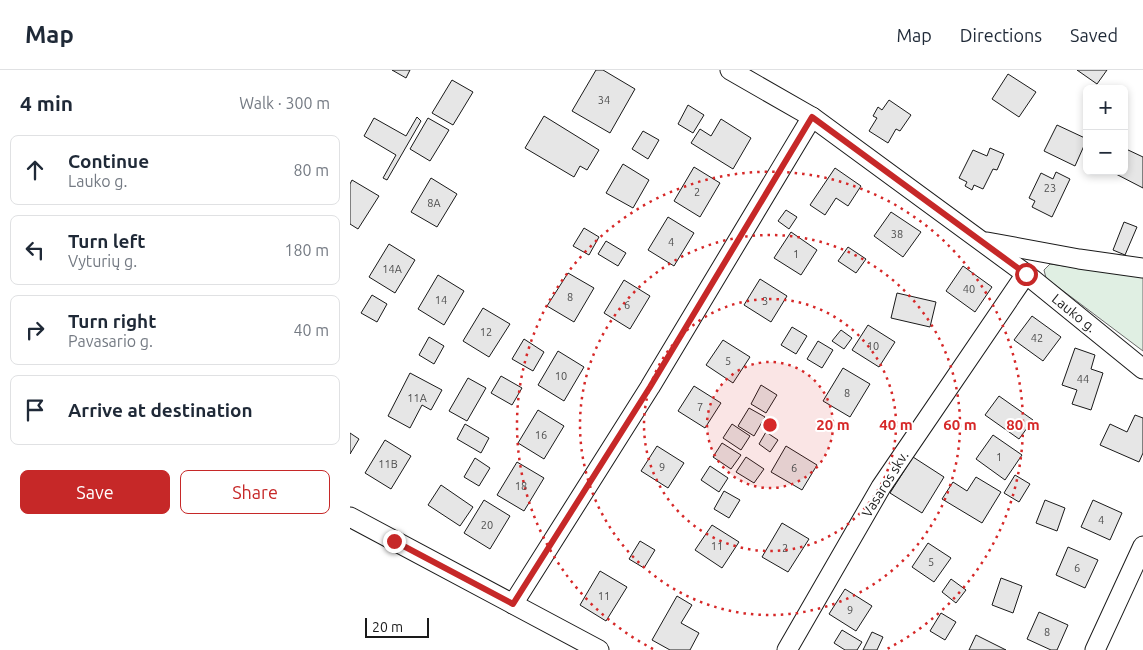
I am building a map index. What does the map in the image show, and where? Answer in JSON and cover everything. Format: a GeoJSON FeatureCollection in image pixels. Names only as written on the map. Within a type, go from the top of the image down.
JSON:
{"type":"FeatureCollection","features":[{"type":"Feature","properties":{"kind":"street","name":"Lauko g."},"geometry":{"type":"LineString","coordinates":[[730,70],[812,117],[1026,274],[1143,369]]}},
{"type":"Feature","properties":{"kind":"street"},"geometry":{"type":"LineString","coordinates":[[513,604],[650,387],[812,117]]}},
{"type":"Feature","properties":{"kind":"street","name":"Lauko g."},"geometry":{"type":"LineString","coordinates":[[978,240],[1079,260],[1143,268]]}},
{"type":"Feature","properties":{"kind":"street","name":"Vasaros skv."},"geometry":{"type":"LineString","coordinates":[[787,650],[881,487],[1026,274]]}},
{"type":"Feature","properties":{"kind":"street"},"geometry":{"type":"LineString","coordinates":[[350,517],[599,650]]}},
{"type":"Feature","properties":{"kind":"street"},"geometry":{"type":"LineString","coordinates":[[1095,650],[1143,546]]}},
{"type":"Feature","properties":{"kind":"green space"},"geometry":{"type":"Polygon","coordinates":[[[1050,264],[1143,277],[1143,351],[1046,278],[1044,270],[1050,264]]]}},
{"type":"Feature","properties":{"kind":"building"},"geometry":{"type":"Polygon","coordinates":[[[392,70],[410,70],[406,78],[392,70]]]}},
{"type":"Feature","properties":{"kind":"building"},"geometry":{"type":"Polygon","coordinates":[[[596,70],[603,70],[635,89],[610,133],[572,111],[596,70]]]}},
{"type":"Feature","properties":{"kind":"building"},"geometry":{"type":"Polygon","coordinates":[[[1077,70],[1107,70],[1097,84],[1077,70]]]}},
{"type":"Feature","properties":{"kind":"building"},"geometry":{"type":"Polygon","coordinates":[[[1008,74],[1036,92],[1019,117],[992,99],[1008,74]]]}},
{"type":"Feature","properties":{"kind":"building"},"geometry":{"type":"Polygon","coordinates":[[[452,80],[473,92],[453,125],[432,113],[452,80]]]}},
{"type":"Feature","properties":{"kind":"building"},"geometry":{"type":"Polygon","coordinates":[[[889,100],[911,115],[900,131],[896,129],[888,143],[869,131],[877,118],[873,116],[878,107],[882,110],[889,100]]]}},
{"type":"Feature","properties":{"kind":"building"},"geometry":{"type":"Polygon","coordinates":[[[688,105],[704,115],[693,133],[678,124],[688,105]]]}},
{"type":"Feature","properties":{"kind":"building"},"geometry":{"type":"Polygon","coordinates":[[[544,116],[599,150],[587,170],[580,166],[574,177],[525,148],[544,116]]]}},
{"type":"Feature","properties":{"kind":"building"},"geometry":{"type":"Polygon","coordinates":[[[417,117],[421,121],[387,180],[383,178],[396,155],[364,136],[374,118],[406,136],[417,117]]]}},
{"type":"Feature","properties":{"kind":"building"},"geometry":{"type":"Polygon","coordinates":[[[428,118],[449,130],[430,161],[410,149],[428,118]]]}},
{"type":"Feature","properties":{"kind":"building"},"geometry":{"type":"Polygon","coordinates":[[[721,119],[751,138],[733,169],[691,143],[700,129],[711,136],[721,119]]]}},
{"type":"Feature","properties":{"kind":"building"},"geometry":{"type":"Polygon","coordinates":[[[1057,125],[1083,137],[1083,148],[1075,166],[1044,151],[1057,125]]]}},
{"type":"Feature","properties":{"kind":"building"},"geometry":{"type":"Polygon","coordinates":[[[643,131],[659,140],[648,159],[632,149],[643,131]]]}},
{"type":"Feature","properties":{"kind":"building"},"geometry":{"type":"Polygon","coordinates":[[[990,148],[1004,154],[997,170],[993,169],[983,189],[974,185],[972,190],[965,186],[967,182],[959,178],[973,150],[987,156],[990,148]]]}},
{"type":"Feature","properties":{"kind":"building"},"geometry":{"type":"Polygon","coordinates":[[[1128,150],[1143,157],[1143,188],[1118,175],[1128,175],[1128,150]]]}},
{"type":"Feature","properties":{"kind":"building"},"geometry":{"type":"Polygon","coordinates":[[[623,164],[649,180],[633,208],[606,193],[623,164]]]}},
{"type":"Feature","properties":{"kind":"building"},"geometry":{"type":"Polygon","coordinates":[[[694,167],[720,183],[700,217],[674,201],[694,167]]]}},
{"type":"Feature","properties":{"kind":"building"},"geometry":{"type":"Polygon","coordinates":[[[835,168],[861,186],[848,206],[836,198],[825,215],[810,205],[835,168]]]}},
{"type":"Feature","properties":{"kind":"building"},"geometry":{"type":"Polygon","coordinates":[[[1056,172],[1070,179],[1052,217],[1032,207],[1035,201],[1029,198],[1041,173],[1053,179],[1056,172]]]}},
{"type":"Feature","properties":{"kind":"building"},"geometry":{"type":"Polygon","coordinates":[[[431,178],[457,194],[437,227],[411,212],[431,178]]]}},
{"type":"Feature","properties":{"kind":"building"},"geometry":{"type":"Polygon","coordinates":[[[352,180],[379,196],[358,229],[350,224],[350,184],[352,180]]]}},
{"type":"Feature","properties":{"kind":"building"},"geometry":{"type":"Polygon","coordinates":[[[786,210],[797,217],[789,229],[778,221],[786,210]]]}},
{"type":"Feature","properties":{"kind":"building"},"geometry":{"type":"Polygon","coordinates":[[[891,212],[921,232],[903,257],[874,236],[891,212]]]}},
{"type":"Feature","properties":{"kind":"building"},"geometry":{"type":"Polygon","coordinates":[[[668,217],[694,233],[674,266],[648,250],[668,217]]]}},
{"type":"Feature","properties":{"kind":"building"},"geometry":{"type":"Polygon","coordinates":[[[1124,222],[1137,227],[1125,255],[1113,250],[1124,222]]]}},
{"type":"Feature","properties":{"kind":"building"},"geometry":{"type":"Polygon","coordinates":[[[584,228],[599,237],[589,255],[573,246],[584,228]]]}},
{"type":"Feature","properties":{"kind":"building"},"geometry":{"type":"Polygon","coordinates":[[[791,232],[817,250],[801,275],[774,258],[791,232]]]}},
{"type":"Feature","properties":{"kind":"building"},"geometry":{"type":"Polygon","coordinates":[[[606,241],[626,253],[618,266],[598,254],[606,241]]]}},
{"type":"Feature","properties":{"kind":"building"},"geometry":{"type":"Polygon","coordinates":[[[389,244],[415,260],[395,293],[369,277],[389,244]]]}},
{"type":"Feature","properties":{"kind":"building"},"geometry":{"type":"Polygon","coordinates":[[[848,247],[866,259],[856,273],[838,261],[848,247]]]}},
{"type":"Feature","properties":{"kind":"building"},"geometry":{"type":"Polygon","coordinates":[[[963,266],[992,287],[975,312],[946,291],[963,266]]]}},
{"type":"Feature","properties":{"kind":"building"},"geometry":{"type":"Polygon","coordinates":[[[568,273],[594,288],[574,322],[547,306],[568,273]]]}},
{"type":"Feature","properties":{"kind":"building"},"geometry":{"type":"Polygon","coordinates":[[[438,275],[464,291],[444,325],[418,309],[438,275]]]}},
{"type":"Feature","properties":{"kind":"building"},"geometry":{"type":"Polygon","coordinates":[[[760,279],[787,296],[771,322],[744,305],[760,279]]]}},
{"type":"Feature","properties":{"kind":"building"},"geometry":{"type":"Polygon","coordinates":[[[624,280],[650,296],[630,329],[604,313],[624,280]]]}},
{"type":"Feature","properties":{"kind":"building"},"geometry":{"type":"Polygon","coordinates":[[[897,293],[936,302],[930,327],[891,318],[897,293]]]}},
{"type":"Feature","properties":{"kind":"building"},"geometry":{"type":"Polygon","coordinates":[[[372,295],[387,304],[377,322],[361,313],[372,295]]]}},
{"type":"Feature","properties":{"kind":"building"},"geometry":{"type":"Polygon","coordinates":[[[483,308],[510,324],[489,357],[463,341],[483,308]]]}},
{"type":"Feature","properties":{"kind":"building"},"geometry":{"type":"Polygon","coordinates":[[[1032,316],[1061,337],[1043,361],[1014,340],[1032,316]]]}},
{"type":"Feature","properties":{"kind":"building"},"geometry":{"type":"Polygon","coordinates":[[[868,325],[895,342],[879,367],[852,350],[868,325]]]}},
{"type":"Feature","properties":{"kind":"building"},"geometry":{"type":"Polygon","coordinates":[[[792,327],[807,336],[796,354],[781,345],[792,327]]]}},
{"type":"Feature","properties":{"kind":"building"},"geometry":{"type":"Polygon","coordinates":[[[841,330],[852,338],[844,349],[832,341],[841,330]]]}},
{"type":"Feature","properties":{"kind":"building"},"geometry":{"type":"Polygon","coordinates":[[[429,337],[444,346],[434,364],[419,355],[429,337]]]}},
{"type":"Feature","properties":{"kind":"building"},"geometry":{"type":"Polygon","coordinates":[[[524,339],[544,352],[533,371],[512,359],[524,339]]]}},
{"type":"Feature","properties":{"kind":"building"},"geometry":{"type":"Polygon","coordinates":[[[723,340],[750,357],[733,383],[706,365],[723,340]]]}},
{"type":"Feature","properties":{"kind":"building"},"geometry":{"type":"Polygon","coordinates":[[[818,341],[833,350],[822,368],[807,359],[818,341]]]}},
{"type":"Feature","properties":{"kind":"building"},"geometry":{"type":"Polygon","coordinates":[[[1075,348],[1095,355],[1091,369],[1103,373],[1091,410],[1072,404],[1077,390],[1062,385],[1075,348]]]}},
{"type":"Feature","properties":{"kind":"building"},"geometry":{"type":"Polygon","coordinates":[[[558,351],[584,367],[564,401],[538,385],[558,351]]]}},
{"type":"Feature","properties":{"kind":"building"},"geometry":{"type":"Polygon","coordinates":[[[843,368],[870,384],[850,417],[823,401],[843,368]]]}},
{"type":"Feature","properties":{"kind":"building"},"geometry":{"type":"Polygon","coordinates":[[[410,373],[442,390],[431,410],[422,405],[410,428],[388,416],[410,373]]]}},
{"type":"Feature","properties":{"kind":"building"},"geometry":{"type":"Polygon","coordinates":[[[501,376],[522,388],[512,405],[491,393],[501,376]]]}},
{"type":"Feature","properties":{"kind":"building"},"geometry":{"type":"Polygon","coordinates":[[[468,378],[486,388],[467,421],[449,411],[468,378]]]}},
{"type":"Feature","properties":{"kind":"building"},"geometry":{"type":"Polygon","coordinates":[[[761,385],[777,395],[766,413],[751,404],[761,385]]]}},
{"type":"Feature","properties":{"kind":"building"},"geometry":{"type":"Polygon","coordinates":[[[694,386],[721,403],[705,428],[678,411],[694,386]]]}},
{"type":"Feature","properties":{"kind":"building"},"geometry":{"type":"Polygon","coordinates":[[[999,396],[1033,420],[1019,439],[985,415],[999,396]]]}},
{"type":"Feature","properties":{"kind":"building"},"geometry":{"type":"Polygon","coordinates":[[[749,408],[765,417],[754,436],[738,426],[749,408]]]}},
{"type":"Feature","properties":{"kind":"building"},"geometry":{"type":"Polygon","coordinates":[[[538,410],[564,426],[544,459],[518,443],[538,410]]]}},
{"type":"Feature","properties":{"kind":"building"},"geometry":{"type":"Polygon","coordinates":[[[1135,415],[1143,418],[1143,453],[1139,462],[1100,445],[1110,424],[1127,432],[1135,415]]]}},
{"type":"Feature","properties":{"kind":"building"},"geometry":{"type":"Polygon","coordinates":[[[465,424],[489,438],[481,453],[457,439],[465,424]]]}},
{"type":"Feature","properties":{"kind":"building"},"geometry":{"type":"Polygon","coordinates":[[[732,424],[750,436],[741,450],[723,438],[732,424]]]}},
{"type":"Feature","properties":{"kind":"building"},"geometry":{"type":"Polygon","coordinates":[[[766,432],[778,440],[770,452],[759,444],[766,432]]]}},
{"type":"Feature","properties":{"kind":"building"},"geometry":{"type":"Polygon","coordinates":[[[350,433],[359,439],[350,454],[350,433]]]}},
{"type":"Feature","properties":{"kind":"building"},"geometry":{"type":"Polygon","coordinates":[[[993,435],[1022,455],[1005,480],[976,459],[993,435]]]}},
{"type":"Feature","properties":{"kind":"building"},"geometry":{"type":"Polygon","coordinates":[[[385,440],[411,456],[391,489],[365,473],[385,440]]]}},
{"type":"Feature","properties":{"kind":"building"},"geometry":{"type":"Polygon","coordinates":[[[722,443],[741,455],[731,469],[713,457],[722,443]]]}},
{"type":"Feature","properties":{"kind":"building"},"geometry":{"type":"Polygon","coordinates":[[[657,446],[684,463],[668,488],[641,471],[657,446]]]}},
{"type":"Feature","properties":{"kind":"building"},"geometry":{"type":"Polygon","coordinates":[[[786,446],[817,465],[802,490],[771,472],[786,446]]]}},
{"type":"Feature","properties":{"kind":"building"},"geometry":{"type":"Polygon","coordinates":[[[746,457],[764,469],[754,483],[736,472],[746,457]]]}},
{"type":"Feature","properties":{"kind":"building"},"geometry":{"type":"Polygon","coordinates":[[[913,457],[944,477],[922,513],[890,493],[913,457]]]}},
{"type":"Feature","properties":{"kind":"building"},"geometry":{"type":"Polygon","coordinates":[[[475,458],[490,468],[479,486],[464,477],[475,458]]]}},
{"type":"Feature","properties":{"kind":"building"},"geometry":{"type":"Polygon","coordinates":[[[517,462],[544,478],[524,511],[497,495],[517,462]]]}},
{"type":"Feature","properties":{"kind":"building"},"geometry":{"type":"Polygon","coordinates":[[[710,466],[728,478],[719,492],[701,480],[710,466]]]}},
{"type":"Feature","properties":{"kind":"building"},"geometry":{"type":"Polygon","coordinates":[[[1015,475],[1030,484],[1019,502],[1004,493],[1015,475]]]}},
{"type":"Feature","properties":{"kind":"building"},"geometry":{"type":"Polygon","coordinates":[[[976,477],[1001,492],[982,523],[942,499],[953,482],[967,491],[976,477]]]}},
{"type":"Feature","properties":{"kind":"building"},"geometry":{"type":"Polygon","coordinates":[[[441,485],[473,507],[460,526],[428,505],[441,485]]]}},
{"type":"Feature","properties":{"kind":"building"},"geometry":{"type":"Polygon","coordinates":[[[724,491],[740,500],[729,518],[714,509],[724,491]]]}},
{"type":"Feature","properties":{"kind":"building"},"geometry":{"type":"Polygon","coordinates":[[[484,500],[510,516],[490,549],[464,533],[484,500]]]}},
{"type":"Feature","properties":{"kind":"building"},"geometry":{"type":"Polygon","coordinates":[[[1045,500],[1065,508],[1057,531],[1036,523],[1045,500]]]}},
{"type":"Feature","properties":{"kind":"building"},"geometry":{"type":"Polygon","coordinates":[[[1093,500],[1122,513],[1110,540],[1081,527],[1093,500]]]}},
{"type":"Feature","properties":{"kind":"building"},"geometry":{"type":"Polygon","coordinates":[[[782,523],[809,539],[788,572],[762,557],[782,523]]]}},
{"type":"Feature","properties":{"kind":"building"},"geometry":{"type":"Polygon","coordinates":[[[712,525],[739,542],[722,568],[695,550],[712,525]]]}},
{"type":"Feature","properties":{"kind":"building"},"geometry":{"type":"Polygon","coordinates":[[[640,541],[655,550],[644,568],[629,559],[640,541]]]}},
{"type":"Feature","properties":{"kind":"building"},"geometry":{"type":"Polygon","coordinates":[[[928,543],[951,558],[934,582],[912,567],[928,543]]]}},
{"type":"Feature","properties":{"kind":"building"},"geometry":{"type":"Polygon","coordinates":[[[1068,547],[1098,560],[1085,588],[1056,575],[1068,547]]]}},
{"type":"Feature","properties":{"kind":"building"},"geometry":{"type":"Polygon","coordinates":[[[600,571],[627,587],[606,621],[580,605],[600,571]]]}},
{"type":"Feature","properties":{"kind":"building"},"geometry":{"type":"Polygon","coordinates":[[[1001,578],[1022,586],[1013,613],[992,605],[1001,578]]]}},
{"type":"Feature","properties":{"kind":"building"},"geometry":{"type":"Polygon","coordinates":[[[951,579],[966,590],[956,603],[942,592],[951,579]]]}},
{"type":"Feature","properties":{"kind":"building"},"geometry":{"type":"Polygon","coordinates":[[[845,589],[872,606],[856,631],[829,614],[845,589]]]}},
{"type":"Feature","properties":{"kind":"building"},"geometry":{"type":"Polygon","coordinates":[[[677,596],[692,605],[681,623],[699,633],[690,650],[670,650],[652,640],[677,596]]]}},
{"type":"Feature","properties":{"kind":"building"},"geometry":{"type":"Polygon","coordinates":[[[1039,612],[1068,625],[1057,650],[1051,650],[1027,639],[1039,612]]]}},
{"type":"Feature","properties":{"kind":"building"},"geometry":{"type":"Polygon","coordinates":[[[941,613],[956,622],[945,640],[930,631],[941,613]]]}},
{"type":"Feature","properties":{"kind":"building"},"geometry":{"type":"Polygon","coordinates":[[[842,630],[862,642],[857,650],[845,650],[834,643],[842,630]]]}},
{"type":"Feature","properties":{"kind":"building"},"geometry":{"type":"Polygon","coordinates":[[[872,632],[883,637],[877,650],[863,650],[872,632]]]}},
{"type":"Feature","properties":{"kind":"building"},"geometry":{"type":"Polygon","coordinates":[[[976,635],[1006,650],[969,650],[976,635]]]}},
{"type":"Feature","properties":{"kind":"route"},"geometry":{"type":"LineString","coordinates":[[394,541],[513,604],[650,387],[812,117],[1026,274]]}}]}
